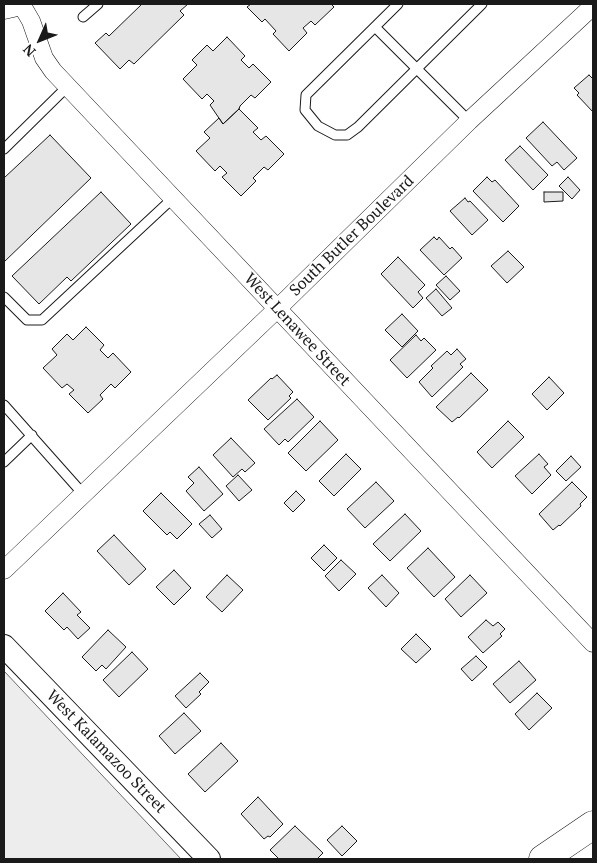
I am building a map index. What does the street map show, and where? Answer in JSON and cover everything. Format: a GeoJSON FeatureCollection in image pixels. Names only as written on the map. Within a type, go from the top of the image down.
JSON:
{"type":"FeatureCollection","features":[{"type":"Feature","properties":{"kind":"main road"},"geometry":{"type":"LineString","coordinates":[[543,859],[593,825]]}},
{"type":"Feature","properties":{"kind":"street","name":"West Lenawee Street"},"geometry":{"type":"LineString","coordinates":[[4,10],[21,4],[32,21],[44,58],[53,71],[593,643]]}},
{"type":"Feature","properties":{"kind":"street","name":"South Butler Boulevard"},"geometry":{"type":"LineString","coordinates":[[4,570],[277,309],[469,121],[592,8]]}},
{"type":"Feature","properties":{"kind":"street","name":"West Kalamazoo Street"},"geometry":{"type":"LineString","coordinates":[[4,646],[209,859]]}},
{"type":"Feature","properties":{"kind":"lane"},"geometry":{"type":"LineString","coordinates":[[84,17],[98,4]]}},
{"type":"Feature","properties":{"kind":"lane"},"geometry":{"type":"LineString","coordinates":[[398,4],[306,95],[306,110],[318,126],[335,135],[347,135],[358,127],[482,4]]}},
{"type":"Feature","properties":{"kind":"lane"},"geometry":{"type":"LineString","coordinates":[[375,27],[469,121]]}},
{"type":"Feature","properties":{"kind":"lane"},"geometry":{"type":"LineString","coordinates":[[4,149],[68,86]]}},
{"type":"Feature","properties":{"kind":"lane"},"geometry":{"type":"LineString","coordinates":[[4,297],[27,320],[42,320],[172,198]]}},
{"type":"Feature","properties":{"kind":"lane"},"geometry":{"type":"LineString","coordinates":[[4,405],[84,494]]}},
{"type":"Feature","properties":{"kind":"lane"},"geometry":{"type":"LineString","coordinates":[[4,462],[32,435]]}},
{"type":"Feature","properties":{"kind":"shaded area"},"geometry":{"type":"Polygon","coordinates":[[[4,671],[181,859],[4,859],[4,671]]]}},
{"type":"Feature","properties":{"kind":"building"},"geometry":{"type":"Polygon","coordinates":[[[142,4],[188,4],[180,11],[184,15],[134,64],[129,60],[120,69],[95,43],[106,33],[109,36],[142,4]]]}},
{"type":"Feature","properties":{"kind":"building"},"geometry":{"type":"Polygon","coordinates":[[[251,4],[331,4],[334,7],[315,25],[311,21],[303,28],[307,33],[289,51],[273,34],[276,31],[265,19],[262,22],[247,7],[251,4]]]}},
{"type":"Feature","properties":{"kind":"building"},"geometry":{"type":"Polygon","coordinates":[[[227,37],[245,56],[241,60],[249,68],[253,64],[271,82],[255,98],[251,95],[223,124],[210,105],[214,101],[207,94],[202,99],[183,79],[197,65],[192,60],[207,45],[213,51],[227,37]]]}},
{"type":"Feature","properties":{"kind":"building"},"geometry":{"type":"Polygon","coordinates":[[[589,75],[593,79],[593,112],[577,95],[579,93],[574,88],[589,75]]]}},
{"type":"Feature","properties":{"kind":"building"},"geometry":{"type":"Polygon","coordinates":[[[239,109],[258,128],[253,132],[261,140],[266,136],[284,154],[268,170],[264,167],[253,178],[256,181],[241,196],[222,177],[227,173],[220,166],[215,171],[196,151],[210,138],[204,132],[219,118],[223,124],[239,109]]]}},
{"type":"Feature","properties":{"kind":"building"},"geometry":{"type":"Polygon","coordinates":[[[543,122],[577,158],[564,170],[557,162],[552,166],[526,138],[543,122]]]}},
{"type":"Feature","properties":{"kind":"building"},"geometry":{"type":"Polygon","coordinates":[[[50,135],[91,178],[4,262],[4,178],[50,135]]]}},
{"type":"Feature","properties":{"kind":"building"},"geometry":{"type":"Polygon","coordinates":[[[520,146],[548,175],[533,190],[505,160],[520,146]]]}},
{"type":"Feature","properties":{"kind":"building"},"geometry":{"type":"Polygon","coordinates":[[[487,177],[492,182],[495,180],[519,206],[503,222],[473,191],[487,177]]]}},
{"type":"Feature","properties":{"kind":"building"},"geometry":{"type":"Polygon","coordinates":[[[568,177],[580,190],[572,199],[559,186],[568,177]]]}},
{"type":"Feature","properties":{"kind":"building"},"geometry":{"type":"Polygon","coordinates":[[[101,192],[131,224],[71,281],[67,277],[39,304],[12,276],[101,192]]]}},
{"type":"Feature","properties":{"kind":"building"},"geometry":{"type":"Polygon","coordinates":[[[544,192],[563,192],[563,201],[544,202],[544,192]]]}},
{"type":"Feature","properties":{"kind":"building"},"geometry":{"type":"Polygon","coordinates":[[[465,198],[488,220],[472,235],[450,211],[465,198]]]}},
{"type":"Feature","properties":{"kind":"building"},"geometry":{"type":"Polygon","coordinates":[[[434,237],[437,240],[439,237],[462,258],[444,275],[420,250],[434,237]]]}},
{"type":"Feature","properties":{"kind":"building"},"geometry":{"type":"Polygon","coordinates":[[[508,251],[524,267],[507,283],[491,266],[508,251]]]}},
{"type":"Feature","properties":{"kind":"building"},"geometry":{"type":"Polygon","coordinates":[[[398,257],[425,285],[418,292],[423,298],[413,308],[381,274],[398,257]]]}},
{"type":"Feature","properties":{"kind":"building"},"geometry":{"type":"Polygon","coordinates":[[[446,276],[460,291],[450,300],[436,285],[446,276]]]}},
{"type":"Feature","properties":{"kind":"building"},"geometry":{"type":"Polygon","coordinates":[[[436,289],[452,308],[442,316],[426,298],[436,289]]]}},
{"type":"Feature","properties":{"kind":"building"},"geometry":{"type":"Polygon","coordinates":[[[402,314],[418,331],[402,347],[385,330],[402,314]]]}},
{"type":"Feature","properties":{"kind":"building"},"geometry":{"type":"Polygon","coordinates":[[[86,327],[104,345],[100,350],[108,358],[113,353],[131,372],[115,388],[111,384],[100,395],[103,399],[88,413],[69,394],[74,390],[67,384],[62,388],[43,368],[57,355],[52,349],[67,334],[73,340],[86,327]]]}},
{"type":"Feature","properties":{"kind":"building"},"geometry":{"type":"Polygon","coordinates":[[[416,335],[421,341],[424,338],[436,350],[407,378],[390,360],[416,335]]]}},
{"type":"Feature","properties":{"kind":"building"},"geometry":{"type":"Polygon","coordinates":[[[457,349],[466,359],[460,364],[463,367],[432,397],[419,382],[433,368],[431,366],[447,351],[451,355],[457,349]]]}},
{"type":"Feature","properties":{"kind":"building"},"geometry":{"type":"Polygon","coordinates":[[[471,373],[488,390],[459,418],[452,422],[436,407],[471,373]]]}},
{"type":"Feature","properties":{"kind":"building"},"geometry":{"type":"Polygon","coordinates":[[[277,375],[293,392],[289,396],[291,398],[268,420],[248,400],[271,378],[277,375]]]}},
{"type":"Feature","properties":{"kind":"building"},"geometry":{"type":"Polygon","coordinates":[[[549,377],[564,393],[547,410],[532,394],[549,377]]]}},
{"type":"Feature","properties":{"kind":"building"},"geometry":{"type":"Polygon","coordinates":[[[297,399],[314,417],[288,442],[285,439],[279,445],[264,429],[297,399]]]}},
{"type":"Feature","properties":{"kind":"building"},"geometry":{"type":"Polygon","coordinates":[[[320,421],[338,440],[306,471],[288,453],[320,421]]]}},
{"type":"Feature","properties":{"kind":"building"},"geometry":{"type":"Polygon","coordinates":[[[508,421],[524,437],[492,468],[477,452],[508,421]]]}},
{"type":"Feature","properties":{"kind":"building"},"geometry":{"type":"Polygon","coordinates":[[[231,438],[255,463],[245,472],[242,469],[233,477],[213,455],[231,438]]]}},
{"type":"Feature","properties":{"kind":"building"},"geometry":{"type":"Polygon","coordinates":[[[346,454],[361,469],[334,496],[319,481],[346,454]]]}},
{"type":"Feature","properties":{"kind":"building"},"geometry":{"type":"Polygon","coordinates":[[[539,454],[548,464],[544,467],[551,475],[532,494],[515,476],[539,454]]]}},
{"type":"Feature","properties":{"kind":"building"},"geometry":{"type":"Polygon","coordinates":[[[571,456],[581,467],[566,481],[556,471],[571,456]]]}},
{"type":"Feature","properties":{"kind":"building"},"geometry":{"type":"Polygon","coordinates":[[[199,467],[223,494],[204,511],[186,491],[194,483],[188,477],[199,467]]]}},
{"type":"Feature","properties":{"kind":"building"},"geometry":{"type":"Polygon","coordinates":[[[238,475],[252,490],[239,501],[226,486],[238,475]]]}},
{"type":"Feature","properties":{"kind":"building"},"geometry":{"type":"Polygon","coordinates":[[[376,482],[394,501],[365,528],[347,509],[376,482]]]}},
{"type":"Feature","properties":{"kind":"building"},"geometry":{"type":"Polygon","coordinates":[[[572,482],[587,497],[580,504],[581,506],[560,526],[553,530],[539,514],[572,482]]]}},
{"type":"Feature","properties":{"kind":"building"},"geometry":{"type":"Polygon","coordinates":[[[296,491],[305,500],[293,512],[284,503],[296,491]]]}},
{"type":"Feature","properties":{"kind":"building"},"geometry":{"type":"Polygon","coordinates":[[[161,493],[192,524],[177,539],[170,532],[167,535],[143,511],[161,493]]]}},
{"type":"Feature","properties":{"kind":"building"},"geometry":{"type":"Polygon","coordinates":[[[405,514],[421,531],[390,561],[373,544],[405,514]]]}},
{"type":"Feature","properties":{"kind":"building"},"geometry":{"type":"Polygon","coordinates":[[[210,515],[222,529],[212,538],[199,524],[210,515]]]}},
{"type":"Feature","properties":{"kind":"building"},"geometry":{"type":"Polygon","coordinates":[[[114,535],[146,569],[129,585],[97,551],[114,535]]]}},
{"type":"Feature","properties":{"kind":"building"},"geometry":{"type":"Polygon","coordinates":[[[324,545],[337,558],[324,571],[311,558],[324,545]]]}},
{"type":"Feature","properties":{"kind":"building"},"geometry":{"type":"Polygon","coordinates":[[[428,548],[455,577],[434,597],[407,568],[428,548]]]}},
{"type":"Feature","properties":{"kind":"building"},"geometry":{"type":"Polygon","coordinates":[[[341,560],[356,574],[339,591],[325,576],[341,560]]]}},
{"type":"Feature","properties":{"kind":"building"},"geometry":{"type":"Polygon","coordinates":[[[174,570],[191,588],[174,605],[156,587],[174,570]]]}},
{"type":"Feature","properties":{"kind":"building"},"geometry":{"type":"Polygon","coordinates":[[[227,575],[243,590],[222,612],[206,597],[227,575]]]}},
{"type":"Feature","properties":{"kind":"building"},"geometry":{"type":"Polygon","coordinates":[[[382,575],[399,593],[386,607],[368,588],[382,575]]]}},
{"type":"Feature","properties":{"kind":"building"},"geometry":{"type":"Polygon","coordinates":[[[470,575],[487,593],[461,617],[445,599],[470,575]]]}},
{"type":"Feature","properties":{"kind":"building"},"geometry":{"type":"Polygon","coordinates":[[[63,593],[81,612],[77,615],[90,628],[78,639],[67,627],[64,630],[45,611],[63,593]]]}},
{"type":"Feature","properties":{"kind":"building"},"geometry":{"type":"Polygon","coordinates":[[[486,620],[493,626],[498,622],[505,629],[500,634],[502,636],[483,653],[468,637],[486,620]]]}},
{"type":"Feature","properties":{"kind":"building"},"geometry":{"type":"Polygon","coordinates":[[[108,630],[126,647],[106,669],[102,665],[96,671],[82,657],[108,630]]]}},
{"type":"Feature","properties":{"kind":"building"},"geometry":{"type":"Polygon","coordinates":[[[416,634],[431,649],[416,663],[401,649],[416,634]]]}},
{"type":"Feature","properties":{"kind":"building"},"geometry":{"type":"Polygon","coordinates":[[[132,652],[148,669],[119,697],[103,680],[132,652]]]}},
{"type":"Feature","properties":{"kind":"building"},"geometry":{"type":"Polygon","coordinates":[[[476,656],[487,667],[472,681],[461,669],[476,656]]]}},
{"type":"Feature","properties":{"kind":"building"},"geometry":{"type":"Polygon","coordinates":[[[519,661],[536,680],[510,703],[493,684],[519,661]]]}},
{"type":"Feature","properties":{"kind":"building"},"geometry":{"type":"Polygon","coordinates":[[[200,673],[209,682],[199,692],[201,694],[186,708],[175,696],[200,673]]]}},
{"type":"Feature","properties":{"kind":"building"},"geometry":{"type":"Polygon","coordinates":[[[537,693],[552,708],[529,730],[515,714],[537,693]]]}},
{"type":"Feature","properties":{"kind":"building"},"geometry":{"type":"Polygon","coordinates":[[[184,713],[201,731],[175,754],[159,736],[184,713]]]}},
{"type":"Feature","properties":{"kind":"building"},"geometry":{"type":"Polygon","coordinates":[[[221,743],[238,761],[205,792],[188,774],[221,743]]]}},
{"type":"Feature","properties":{"kind":"building"},"geometry":{"type":"Polygon","coordinates":[[[258,797],[283,824],[270,837],[268,836],[264,839],[241,814],[258,797]]]}},
{"type":"Feature","properties":{"kind":"building"},"geometry":{"type":"Polygon","coordinates":[[[295,826],[323,853],[317,859],[279,859],[270,850],[295,826]]]}},
{"type":"Feature","properties":{"kind":"building"},"geometry":{"type":"Polygon","coordinates":[[[342,826],[357,841],[342,856],[327,840],[342,826]]]}}]}
